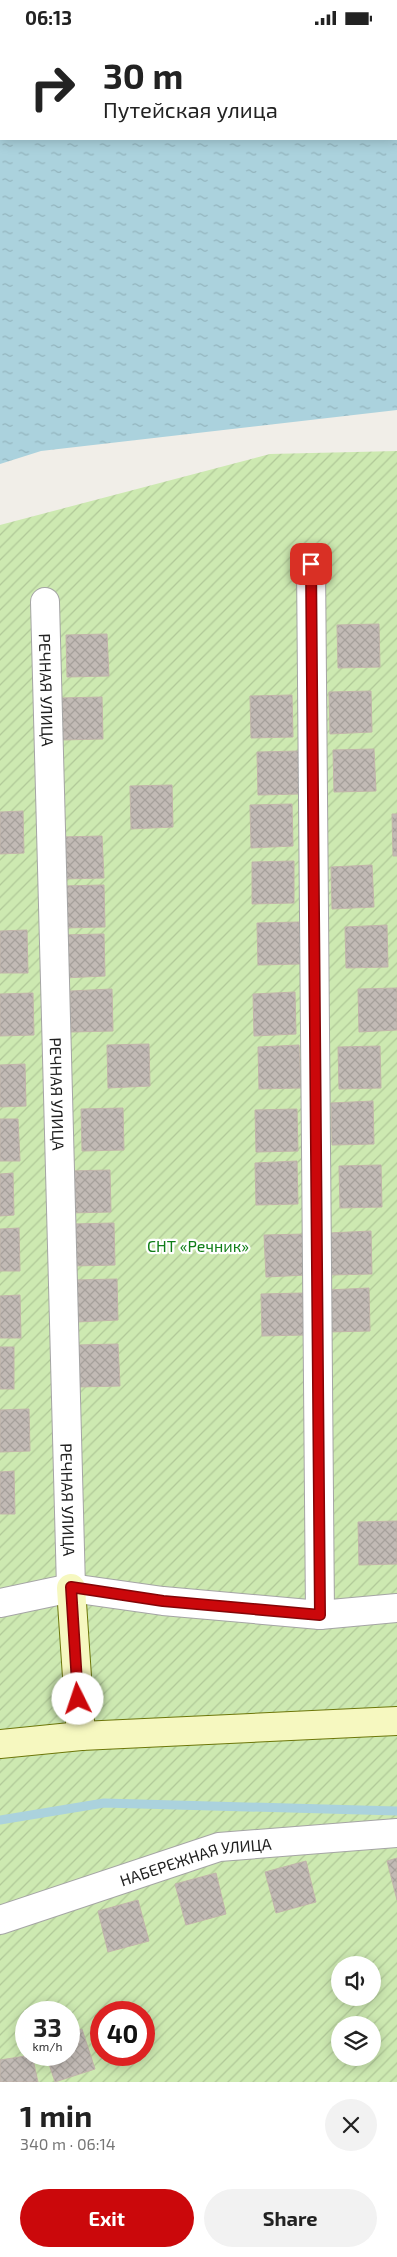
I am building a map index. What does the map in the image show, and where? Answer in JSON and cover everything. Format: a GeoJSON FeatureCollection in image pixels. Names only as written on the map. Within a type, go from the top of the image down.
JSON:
{"type":"FeatureCollection","features":[{"type":"Feature","properties":{"kind":"street"},"geometry":{"type":"LineString","coordinates":[[311,564],[320,1615]]}},
{"type":"Feature","properties":{"kind":"street","name":"РЕЧНАЯ УЛИЦА"},"geometry":{"type":"LineString","coordinates":[[46,602],[71,1587]]}},
{"type":"Feature","properties":{"kind":"street"},"geometry":{"type":"LineString","coordinates":[[71,1587],[81,1737]]}},
{"type":"Feature","properties":{"kind":"street"},"geometry":{"type":"LineString","coordinates":[[0,1603],[71,1587],[163,1601],[320,1615],[397,1608]]}},
{"type":"Feature","properties":{"kind":"street"},"geometry":{"type":"LineString","coordinates":[[0,1744],[81,1737],[397,1721]]}},
{"type":"Feature","properties":{"kind":"street","name":"НАБЕРЕЖНАЯ УЛИЦА"},"geometry":{"type":"LineString","coordinates":[[0,1920],[219,1847],[397,1833]]}},
{"type":"Feature","properties":{"kind":"green space","name":"СНТ «Речник»"},"geometry":{"type":"Polygon","coordinates":[[[397,451],[397,2082],[0,2082],[0,525],[270,454],[397,451]]]}},
{"type":"Feature","properties":{"kind":"water"},"geometry":{"type":"Polygon","coordinates":[[[0,140],[397,140],[397,410],[41,451],[0,464],[0,140]]]}},
{"type":"Feature","properties":{"kind":"building"},"geometry":{"type":"Polygon","coordinates":[[[379,624],[380,667],[338,668],[337,625],[379,624]]]}},
{"type":"Feature","properties":{"kind":"building"},"geometry":{"type":"Polygon","coordinates":[[[107,634],[109,676],[67,677],[66,635],[107,634]]]}},
{"type":"Feature","properties":{"kind":"building"},"geometry":{"type":"Polygon","coordinates":[[[371,691],[372,732],[330,734],[329,692],[371,691]]]}},
{"type":"Feature","properties":{"kind":"building"},"geometry":{"type":"Polygon","coordinates":[[[292,695],[293,737],[251,738],[250,696],[292,695]]]}},
{"type":"Feature","properties":{"kind":"building"},"geometry":{"type":"Polygon","coordinates":[[[102,697],[103,739],[61,740],[60,698],[102,697]]]}},
{"type":"Feature","properties":{"kind":"building"},"geometry":{"type":"Polygon","coordinates":[[[374,749],[376,791],[334,792],[333,750],[374,749]]]}},
{"type":"Feature","properties":{"kind":"building"},"geometry":{"type":"Polygon","coordinates":[[[299,751],[300,794],[258,795],[257,752],[299,751]]]}},
{"type":"Feature","properties":{"kind":"building"},"geometry":{"type":"Polygon","coordinates":[[[172,785],[173,827],[131,829],[130,786],[172,785]]]}},
{"type":"Feature","properties":{"kind":"building"},"geometry":{"type":"Polygon","coordinates":[[[292,804],[293,846],[251,848],[250,805],[292,804]]]}},
{"type":"Feature","properties":{"kind":"building"},"geometry":{"type":"Polygon","coordinates":[[[23,811],[24,853],[0,854],[0,812],[23,811]]]}},
{"type":"Feature","properties":{"kind":"building"},"geometry":{"type":"Polygon","coordinates":[[[392,814],[397,814],[397,856],[393,856],[392,814]]]}},
{"type":"Feature","properties":{"kind":"building"},"geometry":{"type":"Polygon","coordinates":[[[102,836],[104,878],[62,879],[61,837],[102,836]]]}},
{"type":"Feature","properties":{"kind":"building"},"geometry":{"type":"Polygon","coordinates":[[[294,861],[294,903],[252,904],[252,862],[294,861]]]}},
{"type":"Feature","properties":{"kind":"building"},"geometry":{"type":"Polygon","coordinates":[[[372,865],[374,907],[332,909],[331,867],[372,865]]]}},
{"type":"Feature","properties":{"kind":"building"},"geometry":{"type":"Polygon","coordinates":[[[104,885],[105,927],[63,928],[62,886],[104,885]]]}},
{"type":"Feature","properties":{"kind":"building"},"geometry":{"type":"Polygon","coordinates":[[[299,922],[300,964],[258,965],[257,923],[299,922]]]}},
{"type":"Feature","properties":{"kind":"building"},"geometry":{"type":"Polygon","coordinates":[[[387,925],[388,967],[346,968],[345,927],[387,925]]]}},
{"type":"Feature","properties":{"kind":"building"},"geometry":{"type":"Polygon","coordinates":[[[27,930],[28,973],[0,973],[0,931],[27,930]]]}},
{"type":"Feature","properties":{"kind":"building"},"geometry":{"type":"Polygon","coordinates":[[[104,934],[105,976],[63,978],[62,935],[104,934]]]}},
{"type":"Feature","properties":{"kind":"building"},"geometry":{"type":"Polygon","coordinates":[[[397,988],[397,1030],[359,1032],[358,989],[397,988]]]}},
{"type":"Feature","properties":{"kind":"building"},"geometry":{"type":"Polygon","coordinates":[[[112,989],[113,1031],[71,1032],[70,991],[112,989]]]}},
{"type":"Feature","properties":{"kind":"building"},"geometry":{"type":"Polygon","coordinates":[[[295,992],[296,1034],[254,1036],[253,994],[295,992]]]}},
{"type":"Feature","properties":{"kind":"building"},"geometry":{"type":"Polygon","coordinates":[[[33,993],[34,1035],[0,1036],[0,994],[33,993]]]}},
{"type":"Feature","properties":{"kind":"building"},"geometry":{"type":"Polygon","coordinates":[[[149,1044],[150,1086],[108,1088],[107,1045],[149,1044]]]}},
{"type":"Feature","properties":{"kind":"building"},"geometry":{"type":"Polygon","coordinates":[[[299,1045],[301,1088],[259,1089],[258,1047],[299,1045]]]}},
{"type":"Feature","properties":{"kind":"building"},"geometry":{"type":"Polygon","coordinates":[[[380,1046],[381,1088],[339,1089],[338,1047],[380,1046]]]}},
{"type":"Feature","properties":{"kind":"building"},"geometry":{"type":"Polygon","coordinates":[[[25,1064],[26,1106],[0,1107],[0,1065],[25,1064]]]}},
{"type":"Feature","properties":{"kind":"building"},"geometry":{"type":"Polygon","coordinates":[[[373,1101],[374,1144],[332,1145],[331,1103],[373,1101]]]}},
{"type":"Feature","properties":{"kind":"building"},"geometry":{"type":"Polygon","coordinates":[[[123,1108],[124,1150],[82,1151],[81,1109],[123,1108]]]}},
{"type":"Feature","properties":{"kind":"building"},"geometry":{"type":"Polygon","coordinates":[[[297,1109],[298,1151],[256,1152],[255,1110],[297,1109]]]}},
{"type":"Feature","properties":{"kind":"building"},"geometry":{"type":"Polygon","coordinates":[[[0,1119],[18,1119],[20,1161],[0,1161],[0,1119]]]}},
{"type":"Feature","properties":{"kind":"building"},"geometry":{"type":"Polygon","coordinates":[[[297,1161],[298,1204],[256,1205],[255,1163],[297,1161]]]}},
{"type":"Feature","properties":{"kind":"building"},"geometry":{"type":"Polygon","coordinates":[[[381,1165],[382,1207],[340,1208],[339,1166],[381,1165]]]}},
{"type":"Feature","properties":{"kind":"building"},"geometry":{"type":"Polygon","coordinates":[[[110,1170],[111,1212],[69,1213],[68,1171],[110,1170]]]}},
{"type":"Feature","properties":{"kind":"building"},"geometry":{"type":"Polygon","coordinates":[[[13,1173],[14,1215],[0,1216],[0,1174],[13,1173]]]}},
{"type":"Feature","properties":{"kind":"building"},"geometry":{"type":"Polygon","coordinates":[[[114,1223],[115,1265],[73,1266],[72,1224],[114,1223]]]}},
{"type":"Feature","properties":{"kind":"building"},"geometry":{"type":"Polygon","coordinates":[[[19,1228],[20,1271],[0,1271],[0,1229],[19,1228]]]}},
{"type":"Feature","properties":{"kind":"building"},"geometry":{"type":"Polygon","coordinates":[[[371,1231],[372,1274],[330,1275],[329,1233],[371,1231]]]}},
{"type":"Feature","properties":{"kind":"building"},"geometry":{"type":"Polygon","coordinates":[[[306,1234],[307,1275],[266,1277],[264,1235],[306,1234]]]}},
{"type":"Feature","properties":{"kind":"building"},"geometry":{"type":"Polygon","coordinates":[[[117,1279],[118,1320],[77,1322],[75,1280],[117,1279]]]}},
{"type":"Feature","properties":{"kind":"building"},"geometry":{"type":"Polygon","coordinates":[[[369,1288],[370,1331],[328,1332],[327,1290],[369,1288]]]}},
{"type":"Feature","properties":{"kind":"building"},"geometry":{"type":"Polygon","coordinates":[[[303,1293],[304,1335],[262,1336],[261,1294],[303,1293]]]}},
{"type":"Feature","properties":{"kind":"building"},"geometry":{"type":"Polygon","coordinates":[[[20,1295],[21,1338],[0,1338],[0,1296],[20,1295]]]}},
{"type":"Feature","properties":{"kind":"building"},"geometry":{"type":"Polygon","coordinates":[[[118,1344],[120,1386],[78,1387],[77,1345],[118,1344]]]}},
{"type":"Feature","properties":{"kind":"building"},"geometry":{"type":"Polygon","coordinates":[[[0,1347],[14,1347],[14,1389],[0,1389],[0,1347]]]}},
{"type":"Feature","properties":{"kind":"building"},"geometry":{"type":"Polygon","coordinates":[[[29,1409],[30,1451],[0,1452],[0,1410],[29,1409]]]}},
{"type":"Feature","properties":{"kind":"building"},"geometry":{"type":"Polygon","coordinates":[[[14,1471],[15,1514],[0,1514],[0,1472],[14,1471]]]}},
{"type":"Feature","properties":{"kind":"building"},"geometry":{"type":"Polygon","coordinates":[[[397,1521],[397,1564],[359,1565],[358,1522],[397,1521]]]}},
{"type":"Feature","properties":{"kind":"building"},"geometry":{"type":"Polygon","coordinates":[[[397,1858],[397,1900],[387,1861],[397,1858]]]}},
{"type":"Feature","properties":{"kind":"building"},"geometry":{"type":"Polygon","coordinates":[[[306,1861],[316,1902],[276,1913],[265,1872],[306,1861]]]}},
{"type":"Feature","properties":{"kind":"building"},"geometry":{"type":"Polygon","coordinates":[[[216,1873],[226,1914],[186,1925],[175,1884],[216,1873]]]}},
{"type":"Feature","properties":{"kind":"building"},"geometry":{"type":"Polygon","coordinates":[[[138,1900],[149,1941],[108,1952],[98,1911],[138,1900]]]}},
{"type":"Feature","properties":{"kind":"building"},"geometry":{"type":"Polygon","coordinates":[[[82,2029],[90,2054],[90,2066],[94,2066],[95,2069],[55,2082],[50,2066],[80,2066],[80,2030],[82,2029]]]}},
{"type":"Feature","properties":{"kind":"building"},"geometry":{"type":"Polygon","coordinates":[[[15,2058],[15,2066],[34,2066],[38,2082],[0,2082],[0,2060],[15,2058]]]}},
{"type":"Feature","properties":{"kind":"waterway"},"geometry":{"type":"LineString","coordinates":[[0,1820],[104,1803],[397,1811]]}},
{"type":"Feature","properties":{"kind":"route"},"geometry":{"type":"LineString","coordinates":[[78,1699],[71,1587],[163,1601],[320,1615],[311,564]]}}]}
